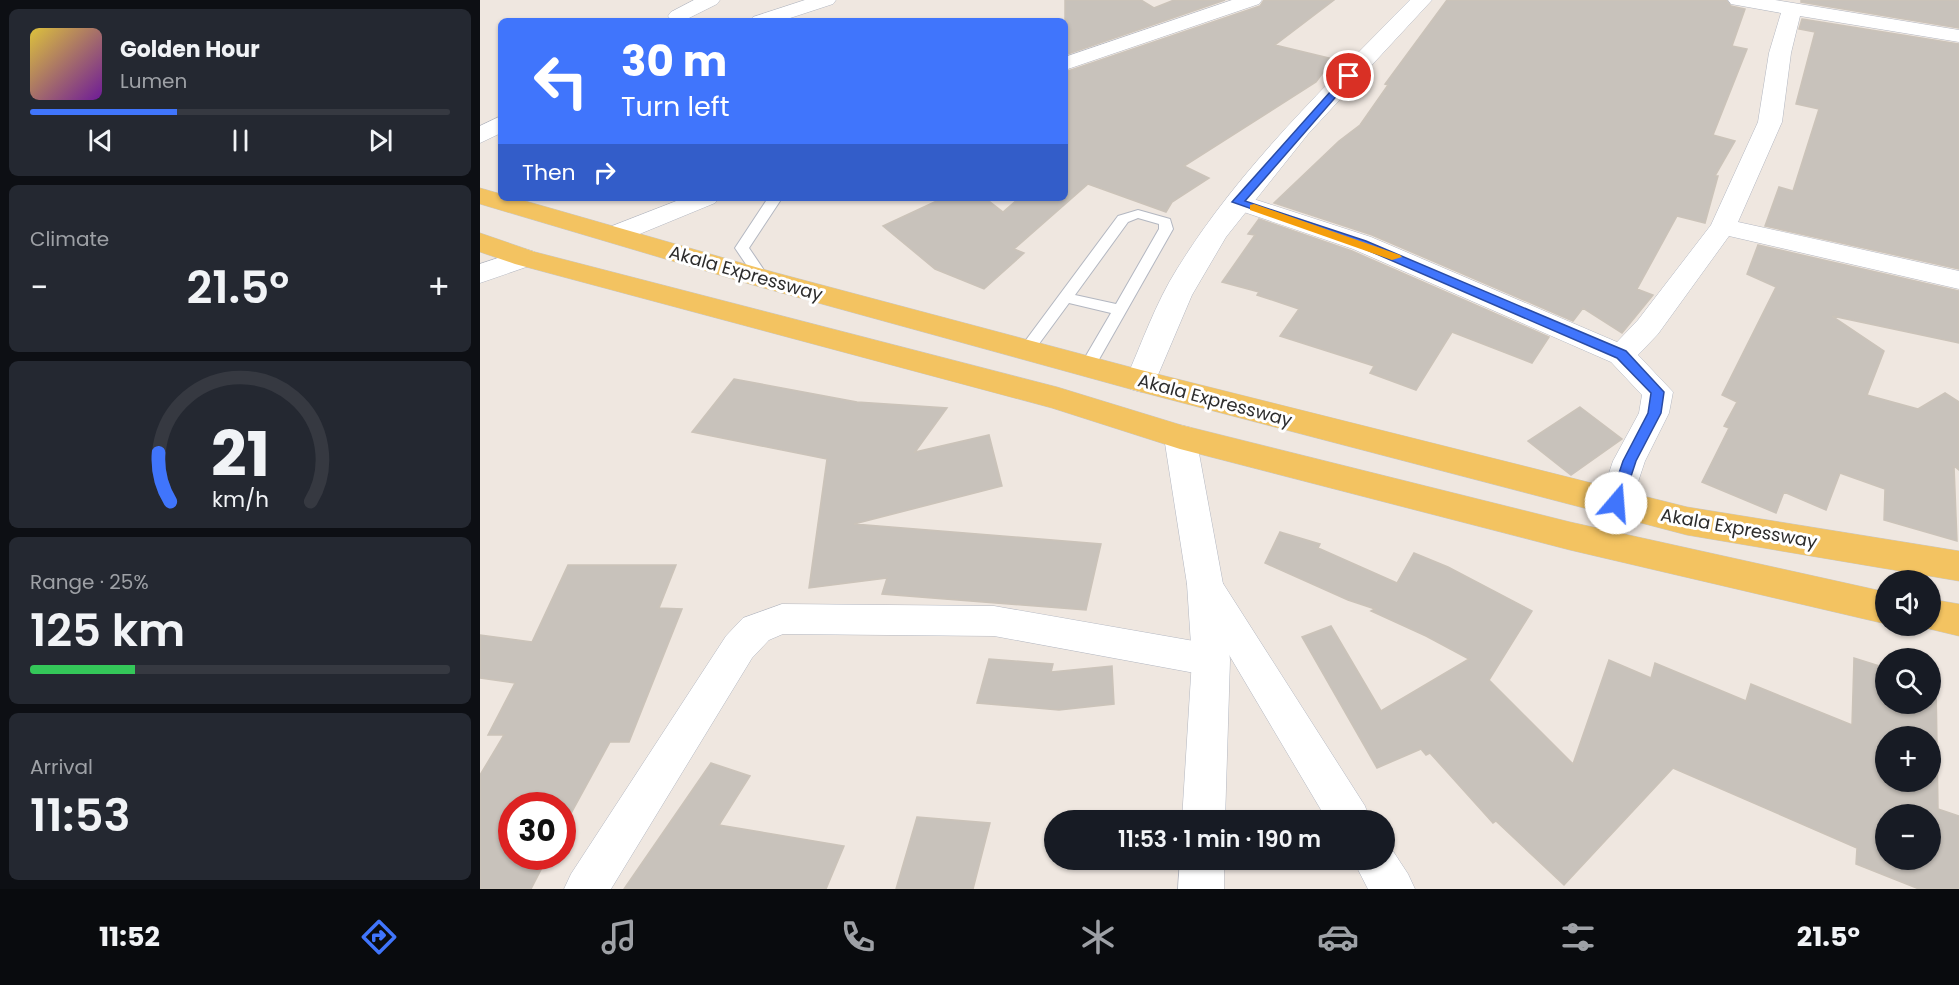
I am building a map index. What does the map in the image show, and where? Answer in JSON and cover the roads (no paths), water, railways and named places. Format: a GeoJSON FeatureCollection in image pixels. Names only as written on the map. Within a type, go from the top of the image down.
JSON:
{"type":"FeatureCollection","features":[{"type":"Feature","properties":{"kind":"main road","name":"Akala Expressway"},"geometry":{"type":"LineString","coordinates":[[480,196],[616,234],[763,279],[1028,348],[1141,381],[1687,521],[1959,566]]}},
{"type":"Feature","properties":{"kind":"main road"},"geometry":{"type":"LineString","coordinates":[[480,242],[525,258],[1045,395],[1180,437],[1570,536],[1875,605]]}},
{"type":"Feature","properties":{"kind":"main road"},"geometry":{"type":"LineString","coordinates":[[1941,617],[1959,620]]}},
{"type":"Feature","properties":{"kind":"street"},"geometry":{"type":"LineString","coordinates":[[664,0],[674,18],[711,0]]}},
{"type":"Feature","properties":{"kind":"street"},"geometry":{"type":"LineString","coordinates":[[769,18],[826,0]]}},
{"type":"Feature","properties":{"kind":"street"},"geometry":{"type":"LineString","coordinates":[[1068,63],[1252,0]]}},
{"type":"Feature","properties":{"kind":"street"},"geometry":{"type":"LineString","coordinates":[[1141,381],[1190,271],[1238,202],[1349,76],[1422,0]]}},
{"type":"Feature","properties":{"kind":"street"},"geometry":{"type":"LineString","coordinates":[[1738,0],[1959,36]]}},
{"type":"Feature","properties":{"kind":"street"},"geometry":{"type":"LineString","coordinates":[[1621,354],[1647,327],[1723,227],[1770,122],[1780,53],[1792,10]]}},
{"type":"Feature","properties":{"kind":"street"},"geometry":{"type":"LineString","coordinates":[[480,136],[498,125]]}},
{"type":"Feature","properties":{"kind":"street"},"geometry":{"type":"LineString","coordinates":[[616,234],[698,201]]}},
{"type":"Feature","properties":{"kind":"street"},"geometry":{"type":"LineString","coordinates":[[1238,202],[1362,243],[1621,354],[1658,392],[1654,413],[1629,461],[1616,503]]}},
{"type":"Feature","properties":{"kind":"street"},"geometry":{"type":"LineString","coordinates":[[1723,227],[1959,280]]}},
{"type":"Feature","properties":{"kind":"street"},"geometry":{"type":"LineString","coordinates":[[480,274],[525,258]]}},
{"type":"Feature","properties":{"kind":"street"},"geometry":{"type":"LineString","coordinates":[[1180,437],[1205,584],[1211,660],[1204,810]]}},
{"type":"Feature","properties":{"kind":"street"},"geometry":{"type":"LineString","coordinates":[[1205,584],[1344,810]]}},
{"type":"Feature","properties":{"kind":"street"},"geometry":{"type":"LineString","coordinates":[[586,889],[738,647],[756,629],[782,620],[993,621],[1211,660]]}},
{"type":"Feature","properties":{"kind":"street"},"geometry":{"type":"LineString","coordinates":[[1201,889],[1202,870]]}},
{"type":"Feature","properties":{"kind":"street"},"geometry":{"type":"LineString","coordinates":[[1381,870],[1393,889]]}},
{"type":"Feature","properties":{"kind":"lane"},"geometry":{"type":"LineString","coordinates":[[763,279],[742,248],[773,201]]}},
{"type":"Feature","properties":{"kind":"lane"},"geometry":{"type":"LineString","coordinates":[[1028,348],[1122,219],[1138,213],[1157,218],[1165,222],[1167,229],[1088,366]]}},
{"type":"Feature","properties":{"kind":"lane"},"geometry":{"type":"LineString","coordinates":[[1064,297],[1119,310]]}}]}
